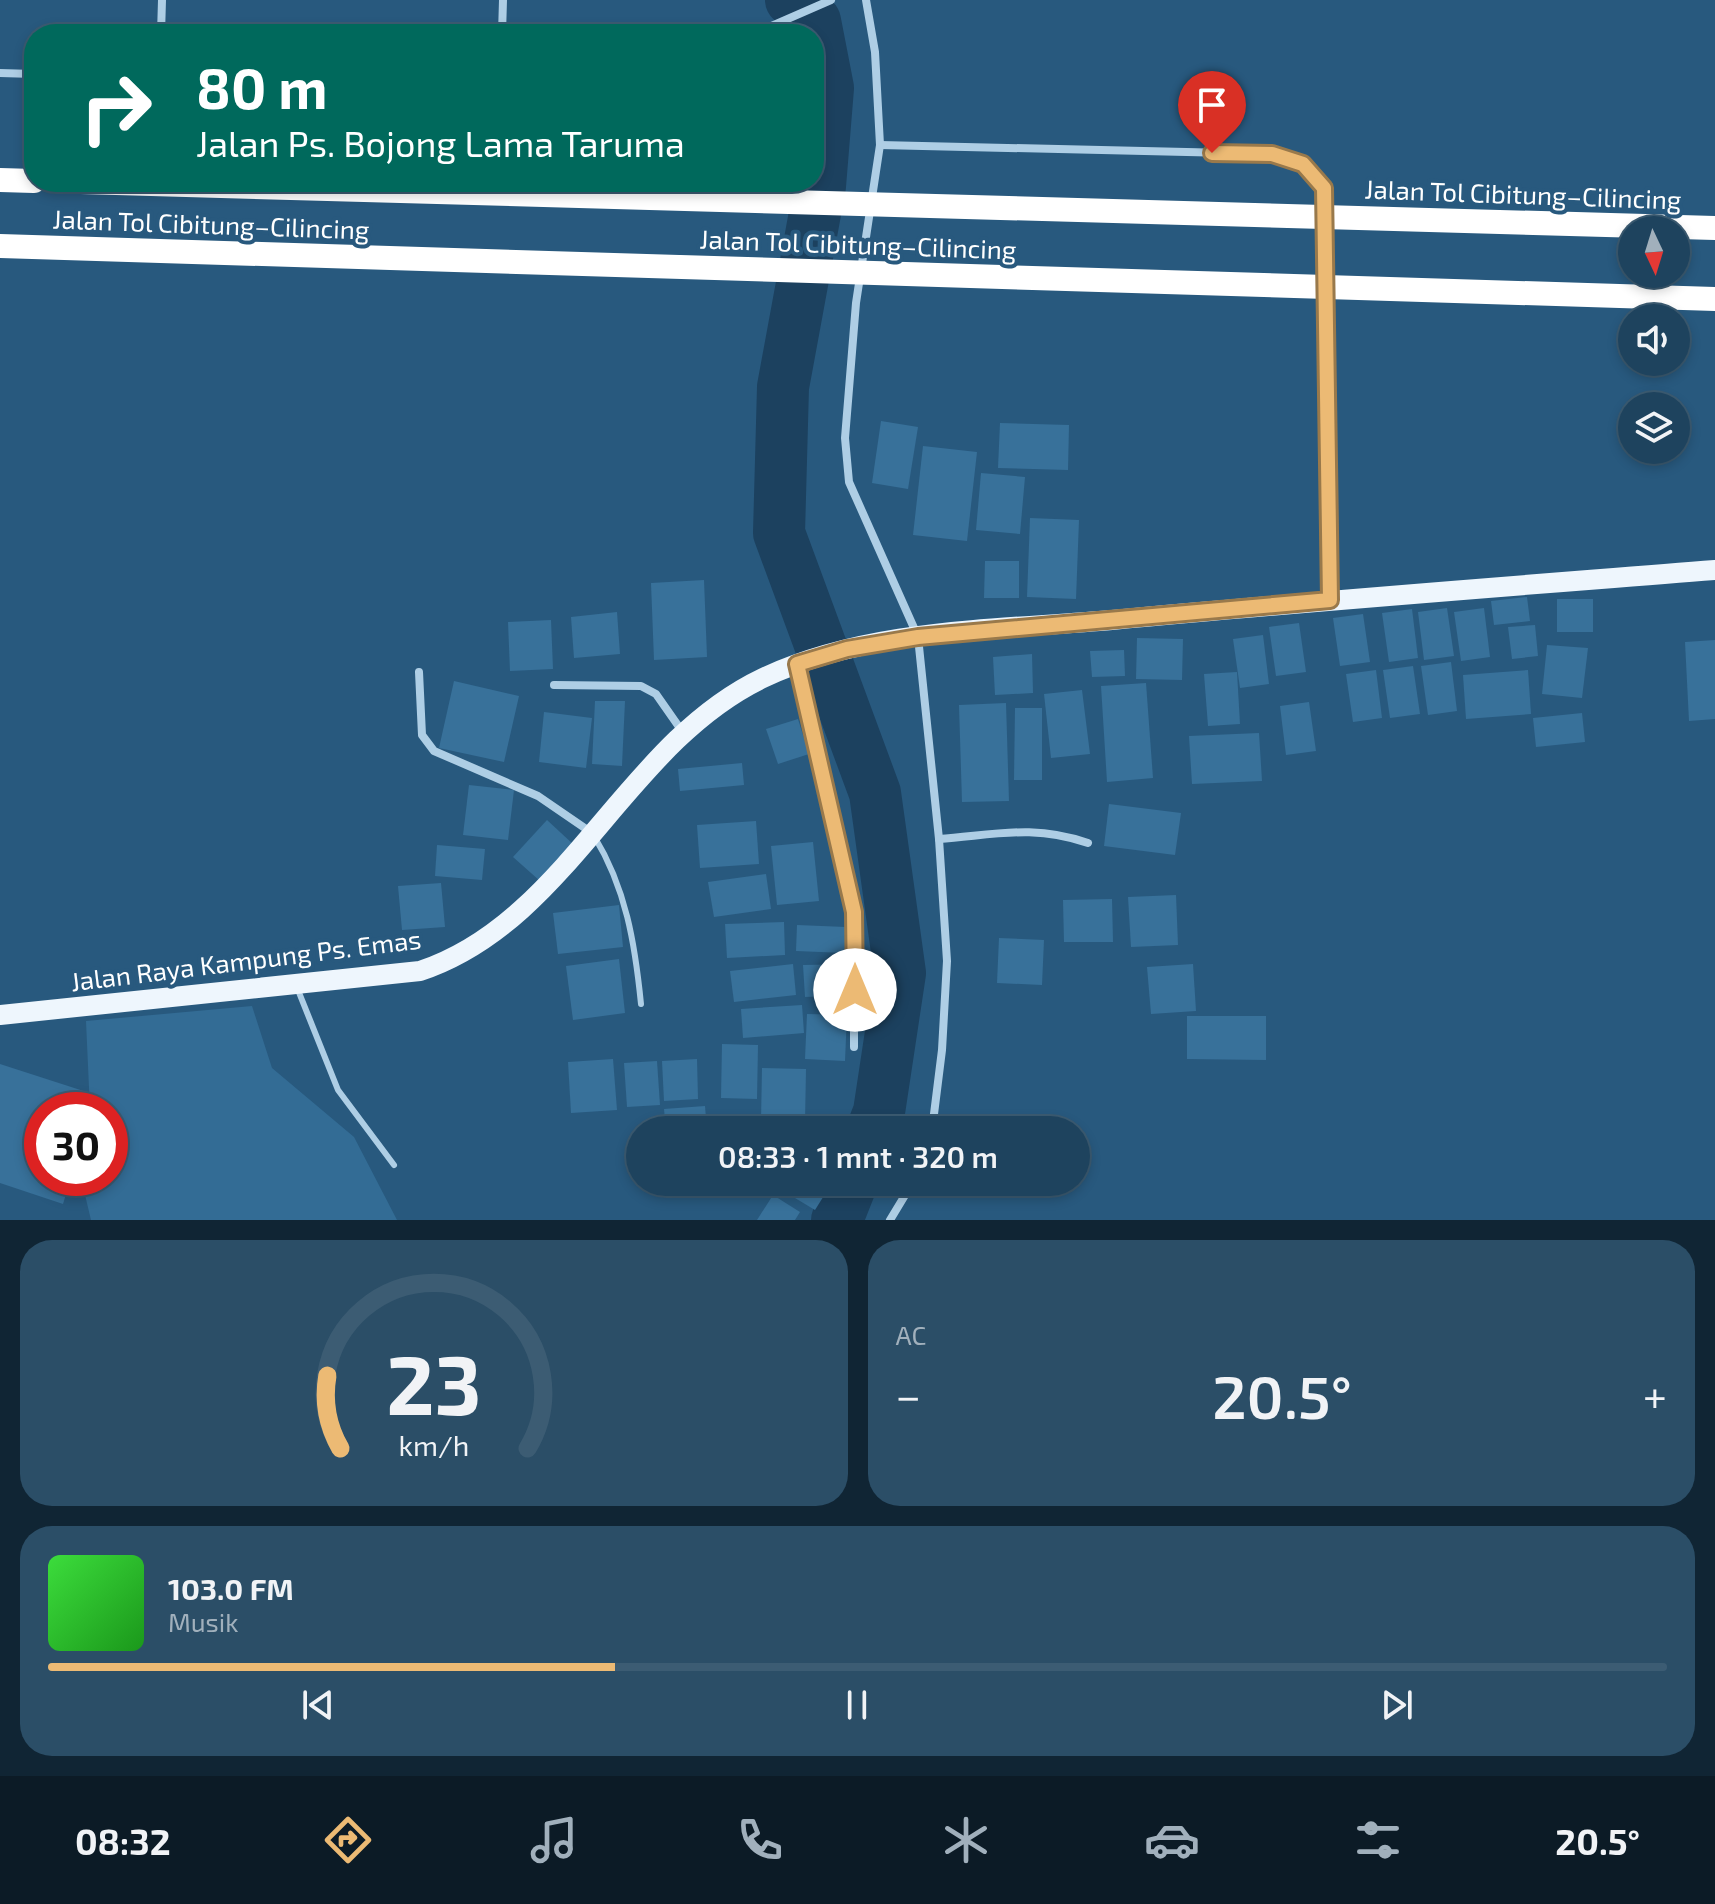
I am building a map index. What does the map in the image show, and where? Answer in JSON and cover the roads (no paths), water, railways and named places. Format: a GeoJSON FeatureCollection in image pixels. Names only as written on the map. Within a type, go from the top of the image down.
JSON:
{"type":"FeatureCollection","features":[{"type":"Feature","properties":{"kind":"highway","name":"Jalan Tol Cibitung–Cilincing"},"geometry":{"type":"LineString","coordinates":[[0,180],[24,181]]}},
{"type":"Feature","properties":{"kind":"highway","name":"Jalan Tol Cibitung–Cilincing"},"geometry":{"type":"LineString","coordinates":[[436,192],[1715,228]]}},
{"type":"Feature","properties":{"kind":"highway","name":"Jalan Tol Cibitung–Cilincing"},"geometry":{"type":"LineString","coordinates":[[0,246],[1715,299]]}},
{"type":"Feature","properties":{"kind":"main road","name":"Jalan Raya Kampung Ps. Emas"},"geometry":{"type":"LineString","coordinates":[[0,1015],[420,971],[448,962],[494,934],[685,735],[722,704],[760,679],[805,661],[918,637],[1715,570]]}},
{"type":"Feature","properties":{"kind":"street"},"geometry":{"type":"LineString","coordinates":[[161,24],[162,0]]}},
{"type":"Feature","properties":{"kind":"street"},"geometry":{"type":"LineString","coordinates":[[502,24],[503,0]]}},
{"type":"Feature","properties":{"kind":"street"},"geometry":{"type":"LineString","coordinates":[[776,24],[831,0]]}},
{"type":"Feature","properties":{"kind":"street"},"geometry":{"type":"LineString","coordinates":[[866,0],[875,52],[880,145],[856,303],[845,455],[849,482],[918,637],[939,839],[947,961],[942,1050],[934,1116]]}},
{"type":"Feature","properties":{"kind":"street"},"geometry":{"type":"LineString","coordinates":[[0,73],[24,74]]}},
{"type":"Feature","properties":{"kind":"street"},"geometry":{"type":"LineString","coordinates":[[880,145],[1272,154],[1303,164],[1324,188],[1330,600]]}},
{"type":"Feature","properties":{"kind":"street"},"geometry":{"type":"LineString","coordinates":[[805,661],[854,912],[854,1047]]}},
{"type":"Feature","properties":{"kind":"street"},"geometry":{"type":"LineString","coordinates":[[419,672],[422,735],[434,751],[538,796],[593,834]]}},
{"type":"Feature","properties":{"kind":"street"},"geometry":{"type":"LineString","coordinates":[[554,685],[641,686],[656,694],[685,735]]}},
{"type":"Feature","properties":{"kind":"street"},"geometry":{"type":"LineString","coordinates":[[939,839],[1018,829],[1061,834],[1088,843]]}},
{"type":"Feature","properties":{"kind":"street"},"geometry":{"type":"LineString","coordinates":[[890,1220],[905,1196]]}},
{"type":"Feature","properties":{"kind":"lane"},"geometry":{"type":"LineString","coordinates":[[593,834],[619,884],[635,945],[641,1004]]}},
{"type":"Feature","properties":{"kind":"lane"},"geometry":{"type":"LineString","coordinates":[[295,982],[338,1090],[394,1165]]}},
{"type":"Feature","properties":{"kind":"waterway"},"geometry":{"type":"LineString","coordinates":[[791,0],[816,24]]}},
{"type":"Feature","properties":{"kind":"waterway"},"geometry":{"type":"LineString","coordinates":[[824,67],[828,88],[824,137]]}},
{"type":"Feature","properties":{"kind":"waterway"},"geometry":{"type":"LineString","coordinates":[[819,192],[783,387],[779,533],[875,793],[900,973],[877,1116]]}},
{"type":"Feature","properties":{"kind":"waterway"},"geometry":{"type":"LineString","coordinates":[[837,1220],[846,1196]]}}]}
